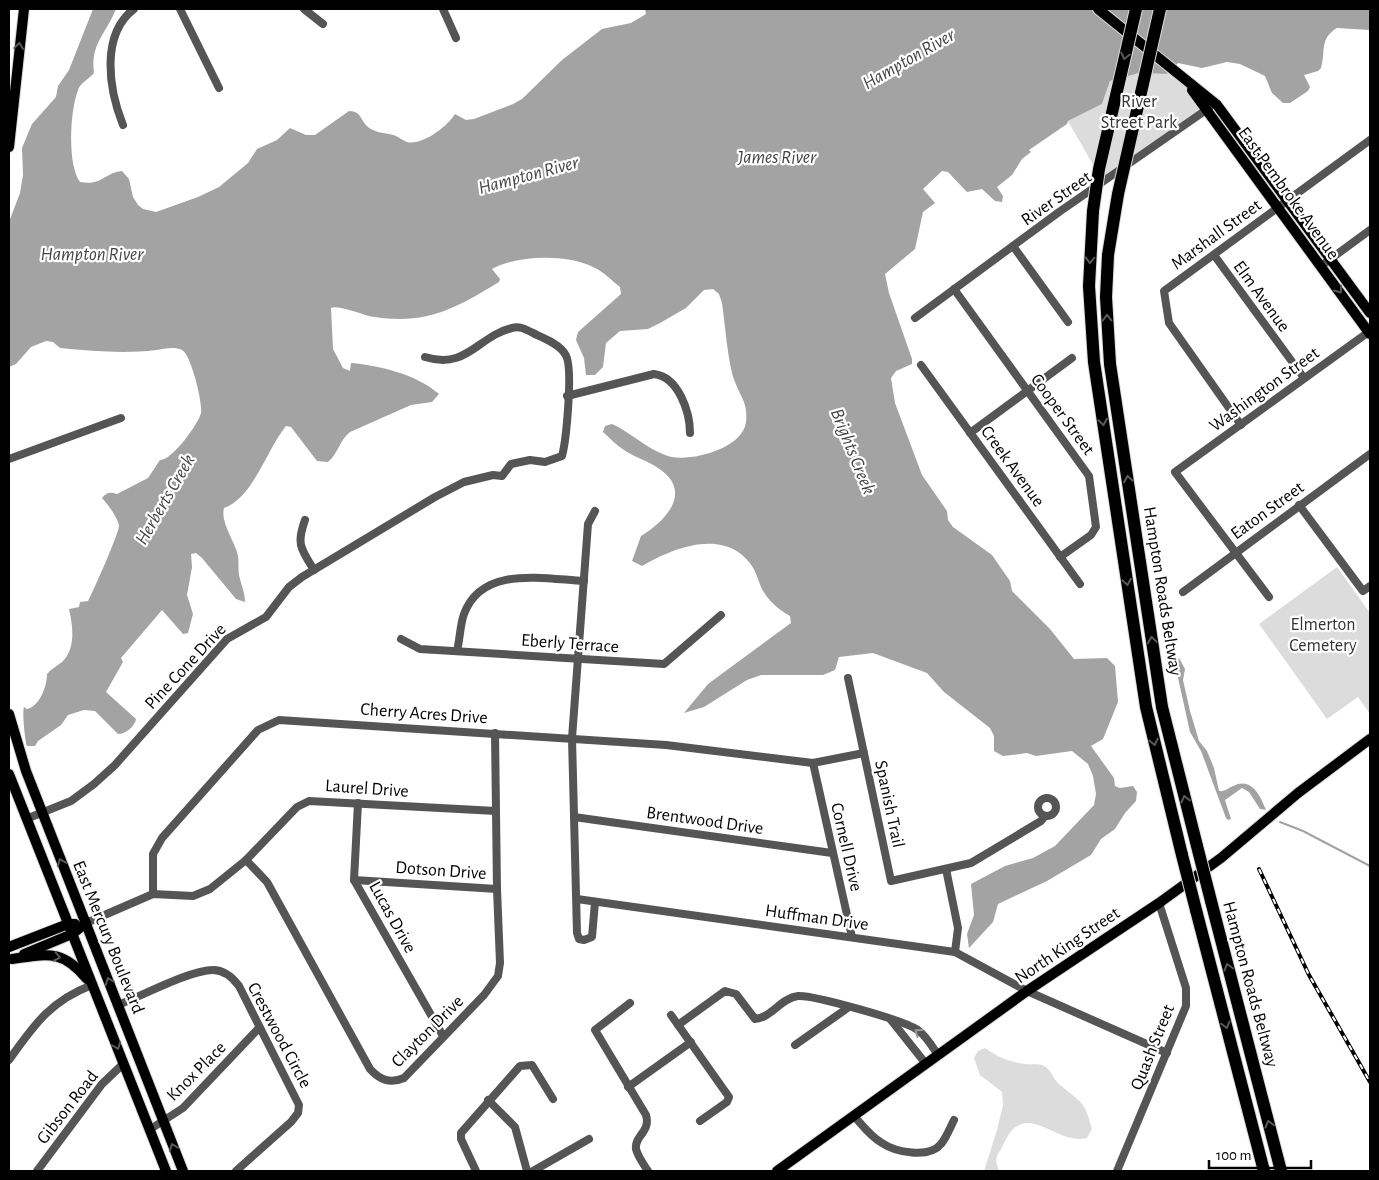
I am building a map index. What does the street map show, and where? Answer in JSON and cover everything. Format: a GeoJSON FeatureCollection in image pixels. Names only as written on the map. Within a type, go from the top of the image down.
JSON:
{"type":"FeatureCollection","features":[{"type":"Feature","properties":{"kind":"highway","name":"Hampton Roads Beltway"},"geometry":{"type":"LineString","coordinates":[[1136,9],[1099,169],[1093,211],[1089,286],[1095,370],[1146,707],[1182,855],[1264,1171]]}},
{"type":"Feature","properties":{"kind":"highway","name":"Hampton Roads Beltway"},"geometry":{"type":"LineString","coordinates":[[1160,9],[1118,194],[1108,255],[1106,297],[1110,364],[1162,707],[1282,1171]]}},
{"type":"Feature","properties":{"kind":"main road"},"geometry":{"type":"LineString","coordinates":[[9,147],[24,9]]}},
{"type":"Feature","properties":{"kind":"main road","name":"East Pembroke Avenue"},"geometry":{"type":"LineString","coordinates":[[1098,9],[1178,75],[1211,106],[1283,204],[1321,266],[1370,332]]}},
{"type":"Feature","properties":{"kind":"main road","name":"East Pembroke Avenue"},"geometry":{"type":"LineString","coordinates":[[1283,204],[1331,259],[1370,312]]}},
{"type":"Feature","properties":{"kind":"main road","name":"East Mercury Boulevard"},"geometry":{"type":"LineString","coordinates":[[9,714],[26,771],[183,1170]]}},
{"type":"Feature","properties":{"kind":"main road","name":"North King Street"},"geometry":{"type":"LineString","coordinates":[[777,1171],[1027,991],[1160,903],[1221,858],[1292,798],[1370,739]]}},
{"type":"Feature","properties":{"kind":"main road","name":"East Mercury Boulevard"},"geometry":{"type":"LineString","coordinates":[[9,774],[166,1171]]}},
{"type":"Feature","properties":{"kind":"main road"},"geometry":{"type":"LineString","coordinates":[[9,948],[68,924],[86,923]]}},
{"type":"Feature","properties":{"kind":"main road"},"geometry":{"type":"LineString","coordinates":[[10,959],[72,934],[86,923]]}},
{"type":"Feature","properties":{"kind":"main road"},"geometry":{"type":"LineString","coordinates":[[10,959],[44,955],[62,957],[76,966],[92,984]]}},
{"type":"Feature","properties":{"kind":"street"},"geometry":{"type":"LineString","coordinates":[[123,125],[112,87],[111,60],[119,25],[134,9]]}},
{"type":"Feature","properties":{"kind":"street"},"geometry":{"type":"LineString","coordinates":[[180,9],[219,88]]}},
{"type":"Feature","properties":{"kind":"street"},"geometry":{"type":"LineString","coordinates":[[304,9],[323,24]]}},
{"type":"Feature","properties":{"kind":"street"},"geometry":{"type":"LineString","coordinates":[[443,9],[456,38]]}},
{"type":"Feature","properties":{"kind":"street","name":"River Street"},"geometry":{"type":"LineString","coordinates":[[915,318],[1211,106]]}},
{"type":"Feature","properties":{"kind":"street","name":"Marshall Street"},"geometry":{"type":"LineString","coordinates":[[1241,425],[1168,323],[1164,291],[1370,140]]}},
{"type":"Feature","properties":{"kind":"street"},"geometry":{"type":"LineString","coordinates":[[1321,266],[1370,230]]}},
{"type":"Feature","properties":{"kind":"street"},"geometry":{"type":"LineString","coordinates":[[1014,246],[1068,322]]}},
{"type":"Feature","properties":{"kind":"street","name":"Elm Avenue"},"geometry":{"type":"LineString","coordinates":[[1214,255],[1304,378]]}},
{"type":"Feature","properties":{"kind":"street","name":"Cooper Street"},"geometry":{"type":"LineString","coordinates":[[954,289],[1089,476],[1096,527],[1091,535],[1060,557]]}},
{"type":"Feature","properties":{"kind":"street"},"geometry":{"type":"LineString","coordinates":[[425,357],[440,361],[450,359],[471,352],[503,331],[514,327],[525,329],[551,342],[565,353],[570,366],[568,396],[660,374],[678,392],[684,402],[690,416],[690,433]]}},
{"type":"Feature","properties":{"kind":"street","name":"Washington Street"},"geometry":{"type":"LineString","coordinates":[[1236,552],[1175,472],[1370,332]]}},
{"type":"Feature","properties":{"kind":"street"},"geometry":{"type":"LineString","coordinates":[[970,432],[1072,358]]}},
{"type":"Feature","properties":{"kind":"street","name":"Creek Avenue"},"geometry":{"type":"LineString","coordinates":[[921,365],[1080,584]]}},
{"type":"Feature","properties":{"kind":"street","name":"Pine Cone Drive"},"geometry":{"type":"LineString","coordinates":[[26,819],[71,801],[94,784],[115,765],[227,639],[266,617],[289,587],[314,570],[434,497],[464,482],[493,475],[502,476],[511,464],[530,460],[545,462],[562,456],[567,435],[568,396]]}},
{"type":"Feature","properties":{"kind":"street"},"geometry":{"type":"LineString","coordinates":[[9,459],[121,418]]}},
{"type":"Feature","properties":{"kind":"street","name":"Eaton Street"},"geometry":{"type":"LineString","coordinates":[[1183,592],[1370,454]]}},
{"type":"Feature","properties":{"kind":"street"},"geometry":{"type":"LineString","coordinates":[[1299,506],[1367,589]]}},
{"type":"Feature","properties":{"kind":"street"},"geometry":{"type":"LineString","coordinates":[[595,511],[588,524],[580,659],[572,738],[577,933],[579,938],[584,940],[592,936],[595,902]]}},
{"type":"Feature","properties":{"kind":"street"},"geometry":{"type":"LineString","coordinates":[[305,520],[299,542],[302,552],[314,570]]}},
{"type":"Feature","properties":{"kind":"street"},"geometry":{"type":"LineString","coordinates":[[1236,552],[1269,597]]}},
{"type":"Feature","properties":{"kind":"street"},"geometry":{"type":"LineString","coordinates":[[457,652],[464,614],[476,594],[485,588],[500,581],[516,578],[584,581]]}},
{"type":"Feature","properties":{"kind":"street","name":"Eberly Terrace"},"geometry":{"type":"LineString","coordinates":[[401,639],[420,649],[664,664],[721,615]]}},
{"type":"Feature","properties":{"kind":"street","name":"Spanish Trail"},"geometry":{"type":"LineString","coordinates":[[848,678],[891,881],[971,863],[1035,825],[1045,816]]}},
{"type":"Feature","properties":{"kind":"street","name":"Cherry Acres Drive"},"geometry":{"type":"LineString","coordinates":[[153,894],[152,864],[156,846],[258,730],[271,722],[300,719],[666,745],[812,763],[864,753]]}},
{"type":"Feature","properties":{"kind":"street","name":"Clayton Drive"},"geometry":{"type":"LineString","coordinates":[[246,860],[267,882],[370,1069],[377,1077],[386,1081],[396,1082],[404,1078],[442,1036],[488,990],[498,976],[500,963],[495,733]]}},
{"type":"Feature","properties":{"kind":"street","name":"Cornell Drive"},"geometry":{"type":"LineString","coordinates":[[812,763],[852,937]]}},
{"type":"Feature","properties":{"kind":"street","name":"Laurel Drive"},"geometry":{"type":"LineString","coordinates":[[153,894],[184,897],[201,894],[210,889],[246,860],[292,812],[303,804],[318,800],[496,810]]}},
{"type":"Feature","properties":{"kind":"street","name":"Lucas Drive"},"geometry":{"type":"LineString","coordinates":[[358,803],[354,880],[442,1036]]}},
{"type":"Feature","properties":{"kind":"street","name":"Brentwood Drive"},"geometry":{"type":"LineString","coordinates":[[574,817],[832,853]]}},
{"type":"Feature","properties":{"kind":"street"},"geometry":{"type":"LineString","coordinates":[[946,869],[958,928],[955,952]]}},
{"type":"Feature","properties":{"kind":"street","name":"Dotson Drive"},"geometry":{"type":"LineString","coordinates":[[354,880],[497,889]]}},
{"type":"Feature","properties":{"kind":"street"},"geometry":{"type":"LineString","coordinates":[[86,923],[153,894]]}},
{"type":"Feature","properties":{"kind":"street","name":"Huffman Drive"},"geometry":{"type":"LineString","coordinates":[[577,899],[955,952],[1027,991],[1167,1053]]}},
{"type":"Feature","properties":{"kind":"street","name":"Quash Street"},"geometry":{"type":"LineString","coordinates":[[1117,1171],[1183,1015],[1187,997],[1184,979],[1160,903]]}},
{"type":"Feature","properties":{"kind":"street","name":"Crestwood Circle"},"geometry":{"type":"LineString","coordinates":[[118,1005],[199,972],[215,970],[232,978],[239,986],[259,1028],[297,1097],[298,1113],[291,1122],[236,1171]]}},
{"type":"Feature","properties":{"kind":"street"},"geometry":{"type":"LineString","coordinates":[[9,1060],[40,1018],[51,1007],[64,997],[92,984]]}},
{"type":"Feature","properties":{"kind":"street"},"geometry":{"type":"LineString","coordinates":[[678,1025],[725,991],[736,994],[754,1019],[761,1019],[783,1003],[799,996],[890,1018],[919,1030],[938,1055]]}},
{"type":"Feature","properties":{"kind":"street"},"geometry":{"type":"LineString","coordinates":[[630,1003],[594,1030],[648,1121],[647,1127],[636,1144],[638,1154],[648,1171]]}},
{"type":"Feature","properties":{"kind":"street"},"geometry":{"type":"LineString","coordinates":[[795,1045],[849,1007]]}},
{"type":"Feature","properties":{"kind":"street"},"geometry":{"type":"LineString","coordinates":[[671,1015],[729,1097],[727,1102],[700,1121]]}},
{"type":"Feature","properties":{"kind":"street"},"geometry":{"type":"LineString","coordinates":[[890,1018],[926,1064]]}},
{"type":"Feature","properties":{"kind":"street","name":"Knox Place"},"geometry":{"type":"LineString","coordinates":[[150,1130],[183,1108],[259,1028]]}},
{"type":"Feature","properties":{"kind":"street"},"geometry":{"type":"LineString","coordinates":[[628,1087],[691,1042]]}},
{"type":"Feature","properties":{"kind":"street","name":"Gibson Road"},"geometry":{"type":"LineString","coordinates":[[37,1171],[102,1084],[123,1064]]}},
{"type":"Feature","properties":{"kind":"street"},"geometry":{"type":"LineString","coordinates":[[476,1171],[461,1139],[462,1133],[488,1100],[520,1066],[528,1064],[532,1066],[553,1099]]}},
{"type":"Feature","properties":{"kind":"street"},"geometry":{"type":"LineString","coordinates":[[488,1100],[515,1127],[527,1171]]}},
{"type":"Feature","properties":{"kind":"street"},"geometry":{"type":"LineString","coordinates":[[854,1116],[882,1144],[911,1152],[929,1152],[936,1149],[941,1144],[954,1120]]}},
{"type":"Feature","properties":{"kind":"street"},"geometry":{"type":"LineString","coordinates":[[534,1171],[589,1139]]}},
{"type":"Feature","properties":{"kind":"green space","name":"River Street Park"},"geometry":{"type":"Polygon","coordinates":[[[1171,72],[1208,109],[1104,184],[1068,121],[1102,104],[1110,81],[1132,74],[1166,74],[1171,72]]]}},
{"type":"Feature","properties":{"kind":"green space","name":"Elmerton Cemetery"},"geometry":{"type":"Polygon","coordinates":[[[1337,567],[1370,613],[1370,714],[1358,697],[1327,719],[1259,624],[1337,567]]]}},
{"type":"Feature","properties":{"kind":"green space"},"geometry":{"type":"Polygon","coordinates":[[[985,1048],[1009,1060],[1047,1068],[1057,1082],[1081,1102],[1087,1112],[1092,1129],[1087,1138],[1075,1139],[1042,1126],[1031,1123],[1022,1124],[1013,1130],[997,1156],[996,1162],[999,1171],[984,1171],[1003,1105],[1002,1092],[980,1075],[974,1058],[978,1051],[985,1048]]]}},
{"type":"Feature","properties":{"kind":"water","name":"James River"},"geometry":{"type":"Polygon","coordinates":[[[93,9],[116,9],[94,54],[94,73],[81,85],[75,99],[71,137],[76,174],[80,182],[87,183],[98,181],[122,171],[129,179],[133,197],[138,205],[143,209],[156,212],[198,197],[219,187],[248,163],[257,149],[277,140],[290,128],[306,135],[315,135],[349,111],[357,113],[367,127],[373,130],[395,136],[407,142],[413,142],[420,141],[434,134],[447,124],[455,114],[466,120],[474,119],[513,104],[522,99],[562,60],[602,29],[631,23],[646,14],[645,9],[1370,9],[1370,30],[1337,28],[1331,32],[1325,41],[1321,68],[1318,71],[1304,75],[1310,87],[1308,91],[1290,103],[1283,103],[1272,93],[1265,76],[1240,64],[1227,62],[1202,68],[1178,63],[1171,72],[1166,74],[1139,73],[1110,81],[1102,104],[1068,121],[1067,124],[1029,150],[1031,152],[1022,159],[1012,175],[997,187],[1003,196],[1002,202],[995,201],[982,189],[967,192],[948,172],[942,171],[923,189],[935,203],[923,212],[915,249],[885,274],[889,293],[912,359],[912,364],[896,371],[891,378],[895,403],[922,475],[947,511],[948,520],[953,527],[992,555],[1010,581],[1012,591],[1050,629],[1074,659],[1107,658],[1115,666],[1118,702],[1103,739],[1091,746],[1114,778],[1115,786],[1120,788],[1133,786],[1137,792],[1136,801],[1125,813],[1115,829],[1101,839],[1091,855],[1047,881],[998,904],[993,922],[969,948],[967,934],[974,915],[971,884],[1005,866],[1033,858],[1055,846],[1094,805],[1096,794],[1093,776],[1088,764],[1072,751],[1036,756],[1027,753],[1003,756],[994,751],[994,736],[990,728],[944,692],[927,673],[873,653],[839,657],[835,670],[823,675],[761,675],[747,680],[704,707],[684,713],[708,684],[791,623],[790,616],[766,596],[752,566],[741,554],[728,547],[714,544],[699,544],[669,552],[642,566],[632,561],[641,536],[667,514],[675,496],[674,486],[669,477],[658,468],[624,450],[603,432],[605,426],[612,424],[664,455],[681,458],[704,455],[716,451],[736,439],[743,431],[746,422],[746,410],[730,365],[722,303],[719,294],[713,289],[704,290],[686,308],[648,329],[620,331],[606,343],[603,367],[595,375],[586,375],[584,358],[576,340],[578,332],[621,294],[620,287],[593,267],[556,258],[528,259],[502,264],[492,269],[500,279],[499,282],[455,307],[426,316],[410,319],[393,319],[370,316],[335,307],[331,308],[333,349],[343,368],[350,371],[351,363],[398,372],[420,381],[439,394],[432,402],[411,405],[350,432],[343,439],[328,462],[317,461],[291,427],[286,426],[251,484],[234,503],[224,508],[224,520],[238,556],[239,575],[245,602],[236,599],[202,558],[196,553],[191,554],[192,567],[187,595],[193,614],[188,633],[183,634],[162,610],[121,658],[123,662],[106,692],[136,719],[132,727],[124,733],[118,734],[95,711],[84,710],[68,715],[61,725],[38,741],[35,746],[27,746],[23,714],[24,707],[27,709],[36,704],[44,690],[47,674],[62,662],[70,651],[72,623],[69,609],[79,607],[80,602],[88,601],[118,530],[119,525],[116,518],[102,498],[109,493],[117,494],[148,478],[160,460],[171,455],[184,441],[195,426],[201,413],[196,380],[189,360],[182,350],[176,348],[132,352],[96,351],[60,348],[53,342],[46,341],[31,347],[16,364],[9,367],[9,222],[20,193],[23,175],[22,148],[32,124],[56,97],[58,86],[69,70],[93,9]]]}},
{"type":"Feature","properties":{"kind":"water"},"geometry":{"type":"Polygon","coordinates":[[[1179,658],[1185,669],[1183,680],[1199,741],[1207,751],[1214,768],[1219,791],[1240,784],[1250,786],[1255,789],[1266,810],[1260,809],[1249,792],[1242,788],[1225,800],[1231,819],[1228,820],[1226,818],[1201,751],[1190,732],[1175,664],[1179,658]]]}},
{"type":"Feature","properties":{"kind":"waterway"},"geometry":{"type":"LineString","coordinates":[[1280,822],[1303,831],[1370,866]]}},
{"type":"Feature","properties":{"kind":"railway"},"geometry":{"type":"LineString","coordinates":[[1259,869],[1309,975],[1370,1082]]}},
{"type":"Feature","properties":{"kind":"water label","name":"Hampton River"},"geometry":{"type":"Point","coordinates":[908,58]}},
{"type":"Feature","properties":{"kind":"water label","name":"Hampton River"},"geometry":{"type":"Point","coordinates":[528,174]}},
{"type":"Feature","properties":{"kind":"water label","name":"Hampton River"},"geometry":{"type":"Point","coordinates":[92,253]}},
{"type":"Feature","properties":{"kind":"water label","name":"Brights Creek"},"geometry":{"type":"Point","coordinates":[854,451]}},
{"type":"Feature","properties":{"kind":"water label","name":"Herberts Creek"},"geometry":{"type":"Point","coordinates":[164,499]}}]}
